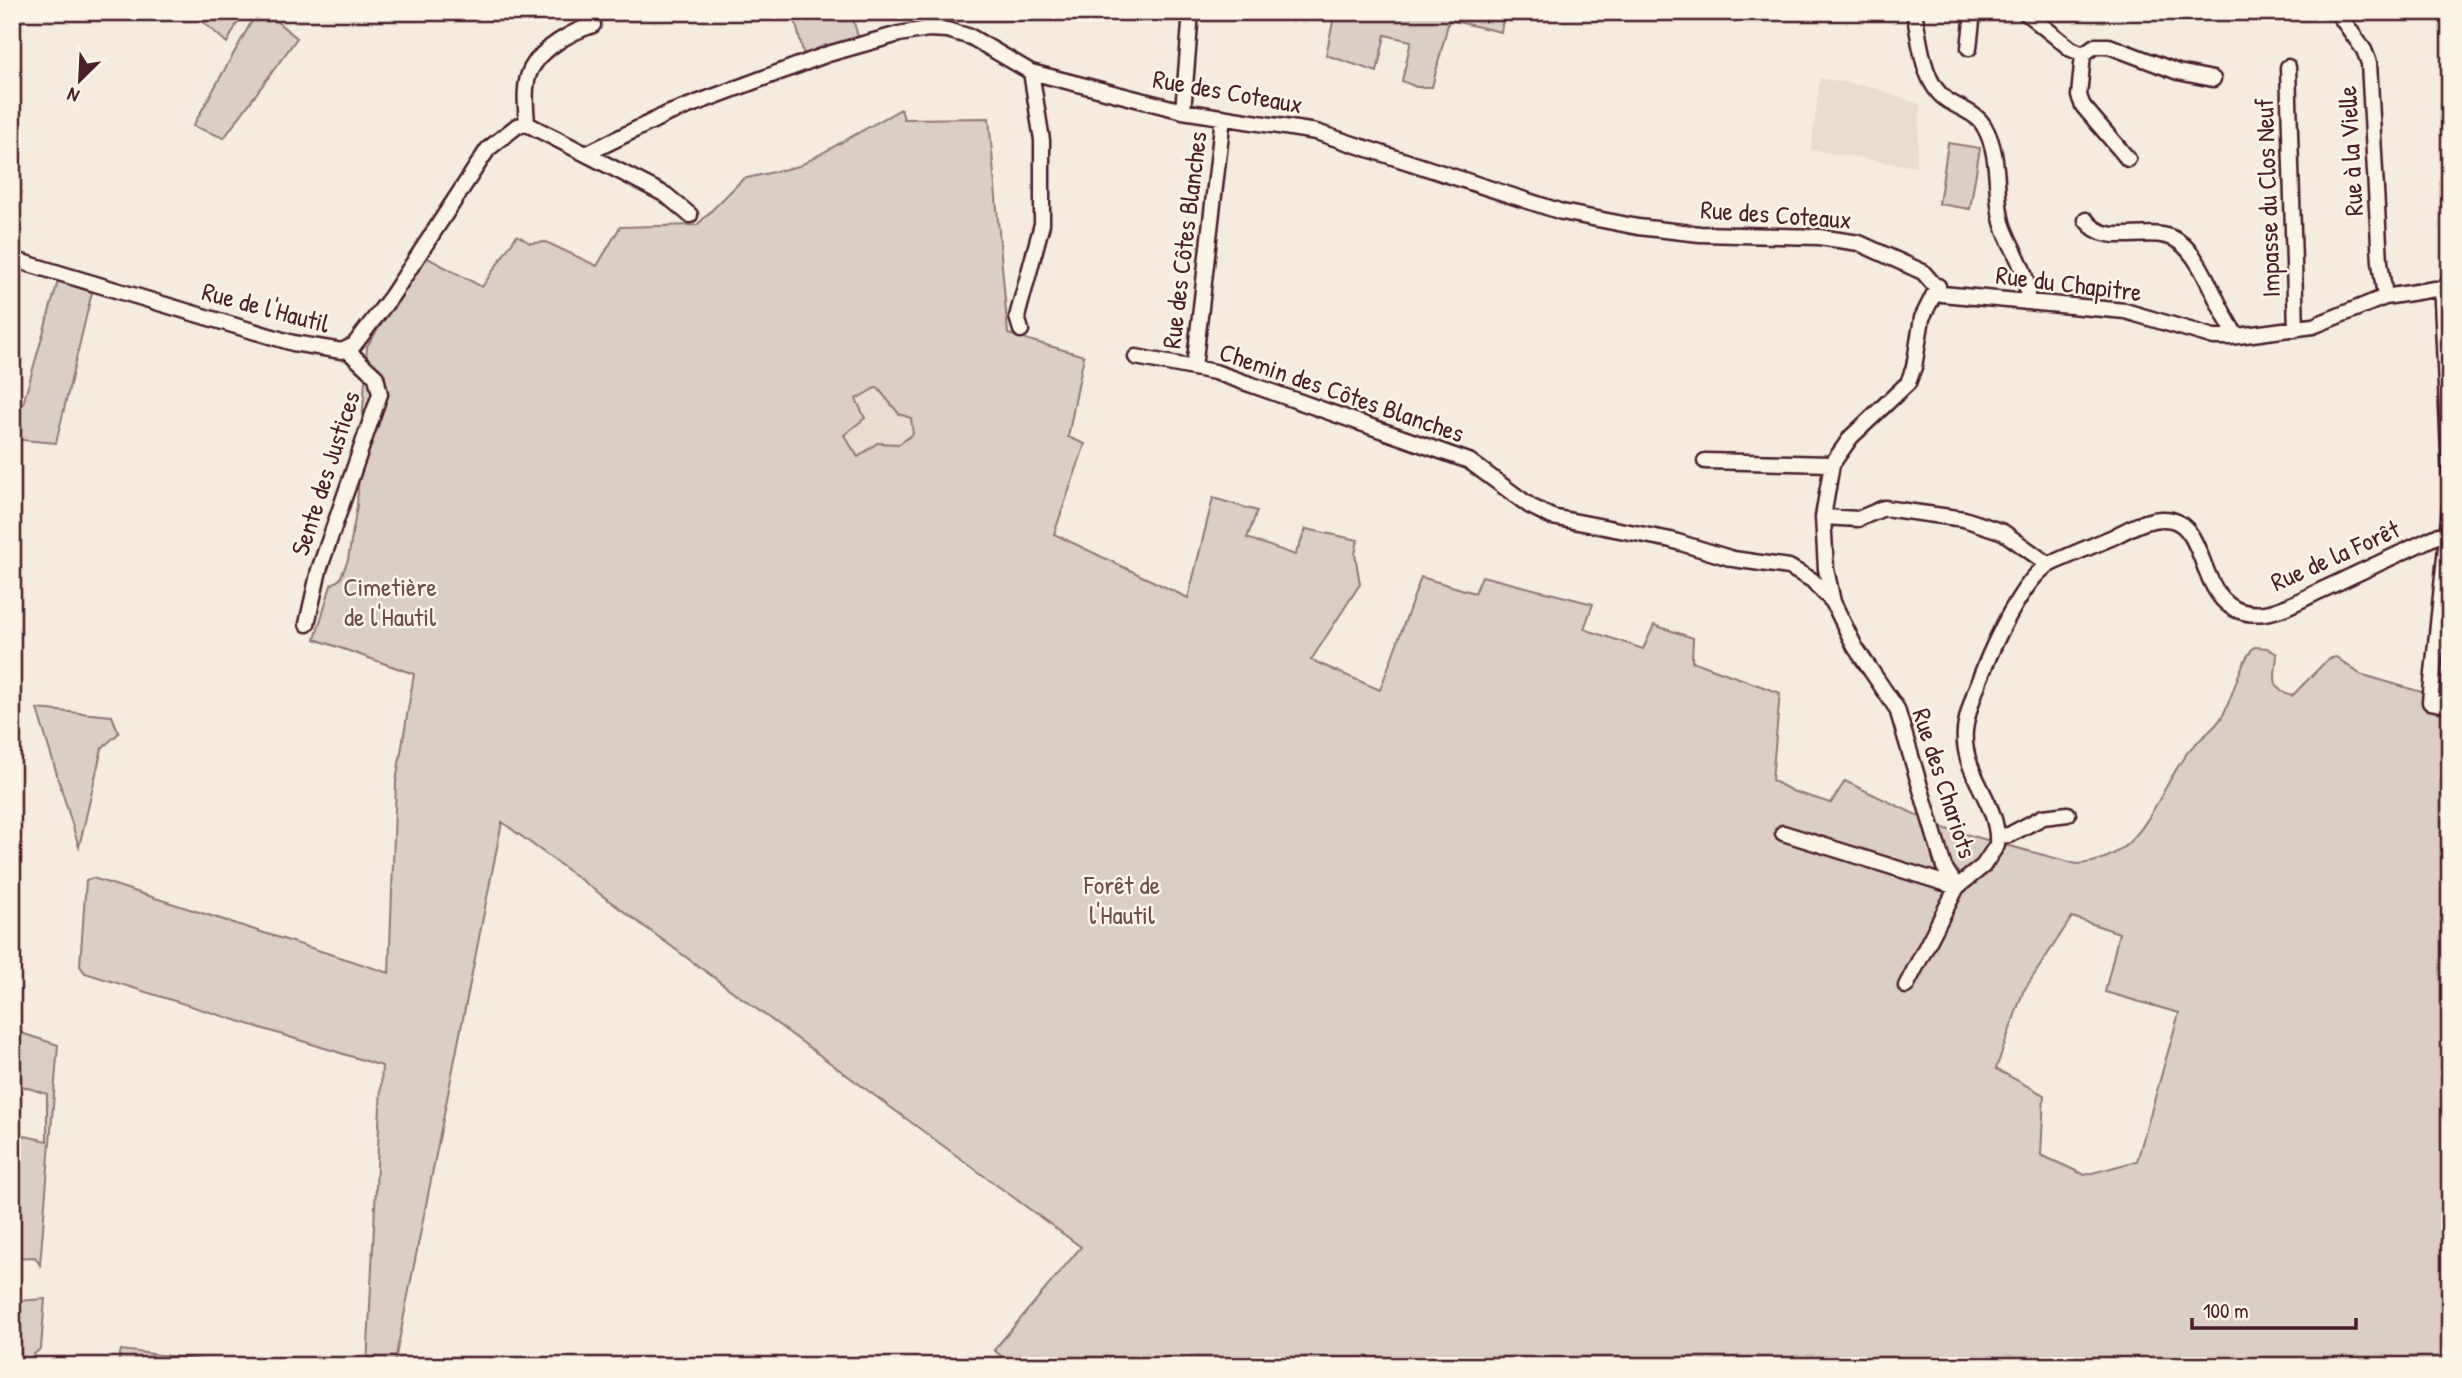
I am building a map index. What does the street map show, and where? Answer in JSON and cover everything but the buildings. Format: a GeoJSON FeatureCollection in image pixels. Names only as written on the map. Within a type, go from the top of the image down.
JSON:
{"type":"FeatureCollection","features":[{"type":"Feature","properties":{"kind":"street"},"geometry":{"type":"LineString","coordinates":[[1183,111],[1191,12]]}},
{"type":"Feature","properties":{"kind":"street"},"geometry":{"type":"LineString","coordinates":[[1914,12],[1930,80],[1949,102],[1984,125],[1994,148],[2001,214],[2025,277],[2028,293],[2026,302]]}},
{"type":"Feature","properties":{"kind":"street"},"geometry":{"type":"LineString","coordinates":[[1969,48],[1973,12]]}},
{"type":"Feature","properties":{"kind":"street"},"geometry":{"type":"LineString","coordinates":[[2025,12],[2071,49],[2083,54]]}},
{"type":"Feature","properties":{"kind":"street","name":"Rue à la Vielle"},"geometry":{"type":"LineString","coordinates":[[2337,12],[2369,63],[2380,262],[2385,297]]}},
{"type":"Feature","properties":{"kind":"street"},"geometry":{"type":"LineString","coordinates":[[593,25],[581,29],[547,51],[530,71],[526,103],[527,124],[666,195],[690,215]]}},
{"type":"Feature","properties":{"kind":"street","name":"Rue des Coteaux"},"geometry":{"type":"LineString","coordinates":[[586,154],[667,114],[743,83],[899,34],[928,29],[947,30],[971,37],[1031,72],[1183,111],[1316,132],[1562,212],[1638,228],[1700,234],[1819,237],[1859,243],[1916,268],[1938,286]]}},
{"type":"Feature","properties":{"kind":"street"},"geometry":{"type":"LineString","coordinates":[[2083,54],[2095,46],[2109,46],[2178,72],[2213,79]]}},
{"type":"Feature","properties":{"kind":"street"},"geometry":{"type":"LineString","coordinates":[[2083,54],[2079,96],[2083,106],[2090,119],[2128,159]]}},
{"type":"Feature","properties":{"kind":"street","name":"Impasse du Clos Neuf"},"geometry":{"type":"LineString","coordinates":[[2288,67],[2296,329]]}},
{"type":"Feature","properties":{"kind":"street"},"geometry":{"type":"LineString","coordinates":[[1021,330],[1017,317],[1042,224],[1042,140],[1031,72]]}},
{"type":"Feature","properties":{"kind":"street","name":"Rue des Côtes Blanches"},"geometry":{"type":"LineString","coordinates":[[1194,368],[1223,117]]}},
{"type":"Feature","properties":{"kind":"street","name":"Rue de l'Hautil"},"geometry":{"type":"LineString","coordinates":[[12,259],[293,343],[335,352],[347,350],[391,297],[488,149],[517,126],[527,124]]}},
{"type":"Feature","properties":{"kind":"street"},"geometry":{"type":"LineString","coordinates":[[2086,220],[2091,226],[2108,233],[2166,235],[2179,242],[2194,258],[2225,321],[2237,337]]}},
{"type":"Feature","properties":{"kind":"street","name":"Rue du Chapitre"},"geometry":{"type":"LineString","coordinates":[[1938,286],[1942,294],[2125,311],[2214,337],[2237,337],[2296,329],[2332,319],[2385,297],[2448,287]]}},
{"type":"Feature","properties":{"kind":"street","name":"Rue des Chariots"},"geometry":{"type":"LineString","coordinates":[[1938,286],[1922,318],[1914,368],[1908,383],[1851,437],[1832,464],[1823,517],[1826,569],[1833,602],[1855,647],[1897,709],[1944,867],[1957,887]]}},
{"type":"Feature","properties":{"kind":"street"},"geometry":{"type":"LineString","coordinates":[[2448,287],[2450,472]]}},
{"type":"Feature","properties":{"kind":"street","name":"Sente des Justices"},"geometry":{"type":"LineString","coordinates":[[307,624],[318,570],[353,479],[380,394],[376,377],[347,350]]}},
{"type":"Feature","properties":{"kind":"street","name":"Chemin des Côtes Blanches"},"geometry":{"type":"LineString","coordinates":[[1136,357],[1215,372],[1469,461],[1530,506],[1552,517],[1671,540],[1733,559],[1789,567],[1812,580],[1833,602]]}},
{"type":"Feature","properties":{"kind":"street"},"geometry":{"type":"LineString","coordinates":[[1705,461],[1832,464]]}},
{"type":"Feature","properties":{"kind":"street"},"geometry":{"type":"LineString","coordinates":[[1823,517],[1858,519],[1884,508],[1956,517],[2003,532],[2049,565]]}},
{"type":"Feature","properties":{"kind":"street"},"geometry":{"type":"LineString","coordinates":[[2450,508],[2430,702],[2450,706]]}},
{"type":"Feature","properties":{"kind":"street","name":"Rue de la Forêt"},"geometry":{"type":"LineString","coordinates":[[1998,836],[1992,808],[1967,761],[1964,734],[1977,691],[2005,623],[2034,580],[2049,565],[2154,519],[2174,520],[2187,530],[2220,598],[2226,604],[2244,611],[2265,613],[2298,601],[2439,535],[2448,534]]}},
{"type":"Feature","properties":{"kind":"street"},"geometry":{"type":"LineString","coordinates":[[1906,986],[1957,887],[1983,866],[1997,845],[1998,836],[2009,835],[2043,817],[2068,814]]}},
{"type":"Feature","properties":{"kind":"street"},"geometry":{"type":"LineString","coordinates":[[1783,833],[1957,887]]}},
{"type":"Feature","properties":{"kind":"shaded area"},"geometry":{"type":"Polygon","coordinates":[[[1820,78],[1872,87],[1921,105],[1916,167],[1811,150],[1820,78]]]}},
{"type":"Feature","properties":{"kind":"shaded area"},"geometry":{"type":"Polygon","coordinates":[[[877,387],[899,414],[911,418],[913,434],[899,444],[877,443],[858,458],[844,435],[865,418],[856,399],[877,387]]]}},
{"type":"Feature","properties":{"kind":"green space"},"geometry":{"type":"Polygon","coordinates":[[[192,12],[233,12],[240,18],[227,43],[192,12]]]}},
{"type":"Feature","properties":{"kind":"green space"},"geometry":{"type":"Polygon","coordinates":[[[257,12],[265,12],[297,38],[224,138],[193,126],[257,12]]]}},
{"type":"Feature","properties":{"kind":"green space"},"geometry":{"type":"Polygon","coordinates":[[[793,12],[851,12],[859,40],[804,56],[793,12]]]}},
{"type":"Feature","properties":{"kind":"green space"},"geometry":{"type":"Polygon","coordinates":[[[1335,12],[1504,12],[1501,32],[1449,20],[1432,87],[1416,87],[1402,81],[1411,41],[1385,35],[1377,72],[1326,55],[1335,12]]]}},
{"type":"Feature","properties":{"kind":"green space","name":"Forêt de l'Hautil"},"geometry":{"type":"Polygon","coordinates":[[[901,109],[904,119],[989,118],[1008,334],[1084,356],[1068,437],[1085,444],[1054,534],[1188,598],[1213,498],[1257,511],[1247,538],[1295,555],[1306,529],[1358,540],[1355,554],[1360,584],[1311,660],[1380,690],[1421,577],[1475,593],[1482,576],[1593,604],[1584,629],[1643,649],[1654,625],[1693,638],[1692,661],[1780,693],[1772,780],[1792,791],[1831,803],[1845,781],[1946,829],[2077,864],[2099,860],[2117,852],[2132,840],[2155,808],[2187,753],[2220,721],[2244,662],[2254,647],[2267,648],[2277,654],[2276,685],[2292,696],[2328,659],[2336,657],[2360,674],[2425,693],[2431,708],[2450,715],[2450,1366],[1012,1366],[994,1350],[1081,1247],[502,822],[394,1366],[367,1366],[382,1066],[85,973],[80,966],[86,880],[93,878],[389,973],[396,782],[414,674],[315,639],[331,585],[340,579],[348,560],[357,506],[367,346],[426,257],[482,287],[517,235],[530,243],[546,242],[597,266],[620,227],[697,225],[743,179],[799,166],[901,109]],[[877,387],[856,399],[865,418],[844,435],[858,457],[877,443],[899,444],[913,434],[911,418],[899,414],[877,387]],[[2072,917],[2023,992],[1996,1069],[2044,1095],[2041,1155],[2085,1175],[2137,1161],[2179,1013],[2105,992],[2119,933],[2072,917]]]}},
{"type":"Feature","properties":{"kind":"green space"},"geometry":{"type":"Polygon","coordinates":[[[1948,143],[1980,148],[1970,209],[1939,204],[1948,143]]]}},
{"type":"Feature","properties":{"kind":"green space"},"geometry":{"type":"Polygon","coordinates":[[[58,281],[92,292],[56,443],[12,439],[12,406],[23,404],[58,281]]]}},
{"type":"Feature","properties":{"kind":"green space"},"geometry":{"type":"Polygon","coordinates":[[[37,709],[112,716],[119,733],[102,748],[79,847],[37,709]]]}},
{"type":"Feature","properties":{"kind":"green space"},"geometry":{"type":"Polygon","coordinates":[[[12,1030],[58,1045],[40,1265],[35,1257],[12,1258],[12,1133],[47,1141],[47,1094],[12,1083],[12,1030]]]}},
{"type":"Feature","properties":{"kind":"green space"},"geometry":{"type":"Polygon","coordinates":[[[45,1299],[41,1348],[21,1366],[12,1366],[12,1306],[18,1301],[45,1299]]]}},
{"type":"Feature","properties":{"kind":"green space"},"geometry":{"type":"Polygon","coordinates":[[[121,1350],[249,1366],[117,1366],[121,1350]]]}},
{"type":"Feature","properties":{"kind":"park label","name":"Cimetière de l'Hautil"},"geometry":{"type":"Point","coordinates":[390,601]}}]}
